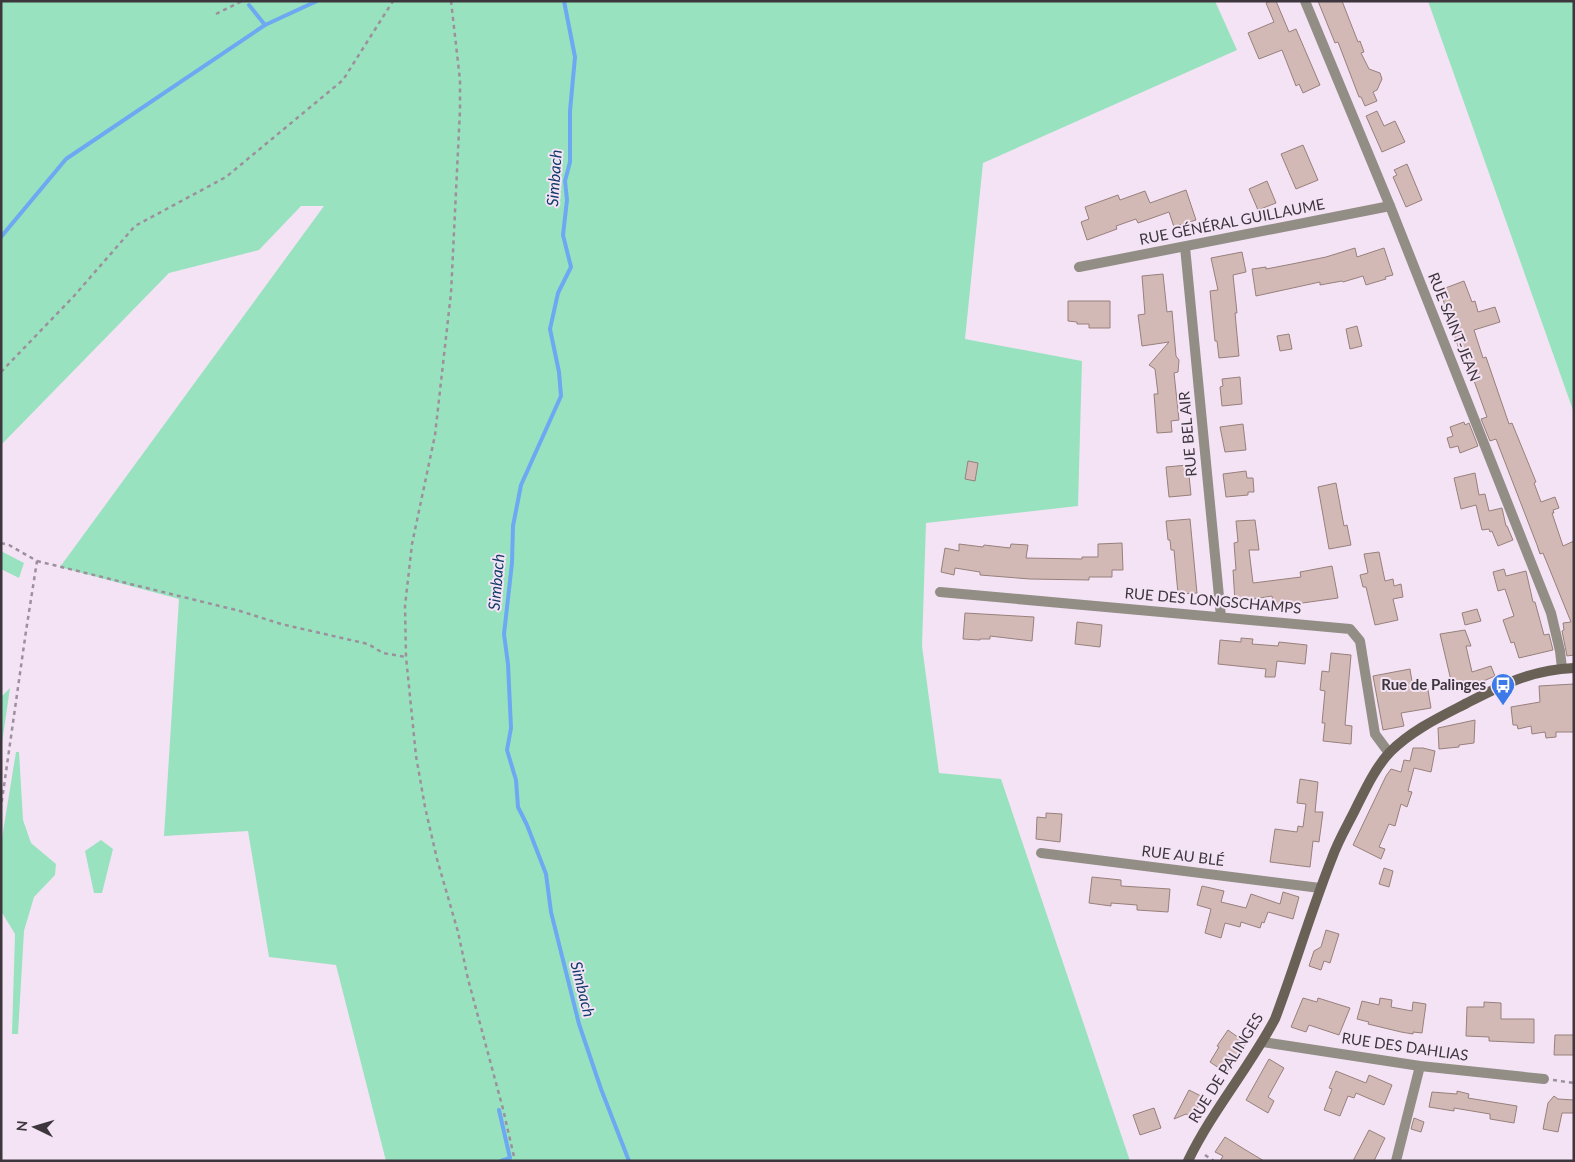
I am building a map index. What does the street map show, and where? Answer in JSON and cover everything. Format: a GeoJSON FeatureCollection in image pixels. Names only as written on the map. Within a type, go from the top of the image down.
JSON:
{"type":"FeatureCollection","features":[{"type":"Feature","properties":{"kind":"main road","name":"RUE DE PALINGES"},"geometry":{"type":"LineString","coordinates":[[1188,1161],[1194,1148],[1275,1019],[1333,855],[1359,802],[1378,768],[1389,753],[1404,739],[1422,727],[1507,682],[1526,675],[1562,668],[1574,668]]}},
{"type":"Feature","properties":{"kind":"street","name":"RUE SAINT-JEAN"},"geometry":{"type":"LineString","coordinates":[[1305,1],[1390,206],[1551,612],[1562,668]]}},
{"type":"Feature","properties":{"kind":"street","name":"RUE GÉNÉRAL GUILLAUME"},"geometry":{"type":"LineString","coordinates":[[1079,267],[1390,206]]}},
{"type":"Feature","properties":{"kind":"street","name":"RUE BEL AIR"},"geometry":{"type":"LineString","coordinates":[[1185,247],[1220,617]]}},
{"type":"Feature","properties":{"kind":"street","name":"RUE DES LONGSCHAMPS"},"geometry":{"type":"LineString","coordinates":[[940,592],[1350,628],[1360,641],[1375,734],[1389,753]]}},
{"type":"Feature","properties":{"kind":"street","name":"RUE AU BLÉ"},"geometry":{"type":"LineString","coordinates":[[1041,853],[1320,888]]}},
{"type":"Feature","properties":{"kind":"street","name":"RUE DES DAHLIAS"},"geometry":{"type":"LineString","coordinates":[[1262,1042],[1420,1066],[1544,1079]]}},
{"type":"Feature","properties":{"kind":"street"},"geometry":{"type":"LineString","coordinates":[[1396,1161],[1420,1066]]}},
{"type":"Feature","properties":{"kind":"path"},"geometry":{"type":"LineString","coordinates":[[216,14],[242,1]]}},
{"type":"Feature","properties":{"kind":"path"},"geometry":{"type":"LineString","coordinates":[[1,372],[74,296],[136,226],[226,176],[343,80],[393,1]]}},
{"type":"Feature","properties":{"kind":"path"},"geometry":{"type":"LineString","coordinates":[[451,1],[460,80],[451,293],[435,435],[412,544],[405,606],[406,657],[416,756],[425,807],[437,859],[458,932],[468,979],[504,1109],[515,1161]]}},
{"type":"Feature","properties":{"kind":"path"},"geometry":{"type":"LineString","coordinates":[[1,543],[9,545],[37,561],[240,611],[281,624],[368,644],[383,654],[406,657]]}},
{"type":"Feature","properties":{"kind":"path"},"geometry":{"type":"LineString","coordinates":[[1,807],[37,561]]}},
{"type":"Feature","properties":{"kind":"path"},"geometry":{"type":"LineString","coordinates":[[1544,1079],[1574,1083]]}},
{"type":"Feature","properties":{"kind":"green space"},"geometry":{"type":"Polygon","coordinates":[[[1,1],[1215,1],[1237,50],[983,163],[965,339],[1082,361],[1078,506],[926,523],[922,646],[939,773],[1001,779],[1130,1161],[386,1161],[336,965],[269,957],[248,831],[164,836],[179,599],[60,567],[324,206],[301,206],[259,250],[169,273],[1,445],[1,1]]]}},
{"type":"Feature","properties":{"kind":"green space"},"geometry":{"type":"Polygon","coordinates":[[[1428,1],[1574,1],[1574,413],[1428,1]]]}},
{"type":"Feature","properties":{"kind":"green space"},"geometry":{"type":"Polygon","coordinates":[[[1,551],[24,563],[19,578],[1,569],[1,551]]]}},
{"type":"Feature","properties":{"kind":"green space"},"geometry":{"type":"Polygon","coordinates":[[[10,688],[1,750],[1,697],[10,688]]]}},
{"type":"Feature","properties":{"kind":"green space"},"geometry":{"type":"Polygon","coordinates":[[[16,752],[19,752],[23,820],[31,843],[56,864],[55,875],[34,897],[24,931],[18,1034],[12,1034],[15,934],[1,911],[1,844],[16,752]]]}},
{"type":"Feature","properties":{"kind":"green space"},"geometry":{"type":"Polygon","coordinates":[[[101,840],[113,849],[102,893],[94,893],[85,851],[101,840]]]}},
{"type":"Feature","properties":{"kind":"building"},"geometry":{"type":"Polygon","coordinates":[[[1276,1],[1289,32],[1296,29],[1320,85],[1303,93],[1299,84],[1296,86],[1282,50],[1259,59],[1248,33],[1274,22],[1266,3],[1276,1]]]}},
{"type":"Feature","properties":{"kind":"building"},"geometry":{"type":"Polygon","coordinates":[[[1318,1],[1342,1],[1358,42],[1360,41],[1364,52],[1361,53],[1369,69],[1380,73],[1382,79],[1377,90],[1373,92],[1377,101],[1365,106],[1361,97],[1359,97],[1338,42],[1335,43],[1318,1]]]}},
{"type":"Feature","properties":{"kind":"building"},"geometry":{"type":"Polygon","coordinates":[[[1377,111],[1384,126],[1395,121],[1405,142],[1382,152],[1366,116],[1377,111]]]}},
{"type":"Feature","properties":{"kind":"building"},"geometry":{"type":"Polygon","coordinates":[[[1303,145],[1318,180],[1296,189],[1281,154],[1303,145]]]}},
{"type":"Feature","properties":{"kind":"building"},"geometry":{"type":"Polygon","coordinates":[[[1407,164],[1422,200],[1406,207],[1393,177],[1397,175],[1394,170],[1407,164]]]}},
{"type":"Feature","properties":{"kind":"building"},"geometry":{"type":"Polygon","coordinates":[[[1267,181],[1276,203],[1258,210],[1249,189],[1267,181]]]}},
{"type":"Feature","properties":{"kind":"building"},"geometry":{"type":"Polygon","coordinates":[[[1186,190],[1196,220],[1174,227],[1169,212],[1138,223],[1136,219],[1116,226],[1117,229],[1087,240],[1081,222],[1089,219],[1085,207],[1118,195],[1120,200],[1145,191],[1150,203],[1186,190]]]}},
{"type":"Feature","properties":{"kind":"building"},"geometry":{"type":"Polygon","coordinates":[[[1355,248],[1357,257],[1384,248],[1393,275],[1366,285],[1363,276],[1343,282],[1320,285],[1320,282],[1256,296],[1252,269],[1266,267],[1266,269],[1292,264],[1326,257],[1355,248]]]}},
{"type":"Feature","properties":{"kind":"building"},"geometry":{"type":"Polygon","coordinates":[[[1242,252],[1246,272],[1233,275],[1239,356],[1219,358],[1217,341],[1215,341],[1210,291],[1218,290],[1211,258],[1242,252]]]}},
{"type":"Feature","properties":{"kind":"building"},"geometry":{"type":"Polygon","coordinates":[[[1163,274],[1167,312],[1172,311],[1176,356],[1179,360],[1178,372],[1174,373],[1179,420],[1171,421],[1172,432],[1157,433],[1154,394],[1158,394],[1155,369],[1149,365],[1169,342],[1142,346],[1138,315],[1145,314],[1142,276],[1163,274]]]}},
{"type":"Feature","properties":{"kind":"building"},"geometry":{"type":"Polygon","coordinates":[[[1464,281],[1472,302],[1475,301],[1478,312],[1495,307],[1500,322],[1474,330],[1483,358],[1486,357],[1509,424],[1512,423],[1536,482],[1534,483],[1541,502],[1555,497],[1559,508],[1553,510],[1554,513],[1552,513],[1563,546],[1574,541],[1574,655],[1567,656],[1562,631],[1564,630],[1563,623],[1571,622],[1543,553],[1540,554],[1496,439],[1490,441],[1481,419],[1487,417],[1468,364],[1464,365],[1440,290],[1464,281]]]}},
{"type":"Feature","properties":{"kind":"building"},"geometry":{"type":"Polygon","coordinates":[[[1068,301],[1110,301],[1110,328],[1089,328],[1089,324],[1077,324],[1077,322],[1068,321],[1068,301]]]}},
{"type":"Feature","properties":{"kind":"building"},"geometry":{"type":"Polygon","coordinates":[[[1357,326],[1362,346],[1350,349],[1346,329],[1357,326]]]}},
{"type":"Feature","properties":{"kind":"building"},"geometry":{"type":"Polygon","coordinates":[[[1289,334],[1292,349],[1280,351],[1277,336],[1289,334]]]}},
{"type":"Feature","properties":{"kind":"building"},"geometry":{"type":"Polygon","coordinates":[[[1240,377],[1242,404],[1222,406],[1220,387],[1223,386],[1222,379],[1240,377]]]}},
{"type":"Feature","properties":{"kind":"building"},"geometry":{"type":"Polygon","coordinates":[[[1464,422],[1465,425],[1469,423],[1478,446],[1460,453],[1458,446],[1450,448],[1447,438],[1453,436],[1450,427],[1464,422]]]}},
{"type":"Feature","properties":{"kind":"building"},"geometry":{"type":"Polygon","coordinates":[[[1243,424],[1246,450],[1225,452],[1220,427],[1243,424]]]}},
{"type":"Feature","properties":{"kind":"building"},"geometry":{"type":"Polygon","coordinates":[[[968,461],[978,463],[975,481],[965,479],[968,461]]]}},
{"type":"Feature","properties":{"kind":"building"},"geometry":{"type":"Polygon","coordinates":[[[1188,465],[1191,495],[1169,497],[1166,467],[1188,465]]]}},
{"type":"Feature","properties":{"kind":"building"},"geometry":{"type":"Polygon","coordinates":[[[1246,471],[1247,478],[1253,478],[1254,492],[1248,492],[1248,495],[1226,497],[1223,474],[1246,471]]]}},
{"type":"Feature","properties":{"kind":"building"},"geometry":{"type":"Polygon","coordinates":[[[1475,473],[1479,495],[1485,494],[1489,511],[1502,508],[1506,526],[1513,540],[1498,546],[1492,531],[1490,532],[1489,529],[1482,530],[1476,505],[1461,509],[1454,478],[1475,473]]]}},
{"type":"Feature","properties":{"kind":"building"},"geometry":{"type":"Polygon","coordinates":[[[1336,483],[1344,526],[1347,525],[1351,545],[1329,549],[1318,487],[1336,483]]]}},
{"type":"Feature","properties":{"kind":"building"},"geometry":{"type":"Polygon","coordinates":[[[1190,519],[1197,593],[1178,594],[1174,550],[1171,550],[1170,540],[1168,540],[1166,521],[1190,519]]]}},
{"type":"Feature","properties":{"kind":"building"},"geometry":{"type":"Polygon","coordinates":[[[1255,520],[1259,550],[1249,550],[1253,583],[1301,577],[1300,572],[1332,566],[1338,598],[1274,607],[1272,596],[1235,602],[1233,570],[1236,570],[1234,543],[1238,542],[1236,521],[1255,520]]]}},
{"type":"Feature","properties":{"kind":"building"},"geometry":{"type":"Polygon","coordinates":[[[1122,543],[1123,570],[1112,570],[1112,577],[1089,577],[1089,580],[1030,579],[980,575],[980,572],[955,568],[954,575],[941,572],[945,548],[959,551],[959,544],[1010,548],[1011,544],[1028,545],[1026,558],[1082,559],[1082,557],[1098,557],[1098,544],[1122,543]]]}},
{"type":"Feature","properties":{"kind":"building"},"geometry":{"type":"Polygon","coordinates":[[[1379,552],[1385,581],[1393,579],[1394,586],[1401,584],[1403,597],[1393,599],[1398,620],[1375,625],[1366,587],[1363,587],[1360,575],[1368,573],[1364,554],[1379,552]]]}},
{"type":"Feature","properties":{"kind":"building"},"geometry":{"type":"Polygon","coordinates":[[[1504,569],[1506,576],[1526,571],[1533,602],[1535,602],[1544,635],[1549,634],[1553,650],[1519,658],[1514,642],[1511,643],[1503,620],[1514,616],[1505,589],[1498,591],[1493,572],[1504,569]]]}},
{"type":"Feature","properties":{"kind":"building"},"geometry":{"type":"Polygon","coordinates":[[[1477,609],[1481,621],[1465,625],[1462,613],[1477,609]]]}},
{"type":"Feature","properties":{"kind":"building"},"geometry":{"type":"Polygon","coordinates":[[[965,613],[1034,617],[1032,641],[990,636],[990,639],[963,639],[965,613]]]}},
{"type":"Feature","properties":{"kind":"building"},"geometry":{"type":"Polygon","coordinates":[[[1077,622],[1102,625],[1100,647],[1075,644],[1077,622]]]}},
{"type":"Feature","properties":{"kind":"building"},"geometry":{"type":"Polygon","coordinates":[[[1465,630],[1471,646],[1466,646],[1472,672],[1491,666],[1495,676],[1479,683],[1453,689],[1440,634],[1465,630]]]}},
{"type":"Feature","properties":{"kind":"building"},"geometry":{"type":"Polygon","coordinates":[[[1241,638],[1253,639],[1252,644],[1278,646],[1279,642],[1307,645],[1305,664],[1277,661],[1275,677],[1265,677],[1266,669],[1218,664],[1220,640],[1241,642],[1241,638]]]}},
{"type":"Feature","properties":{"kind":"building"},"geometry":{"type":"Polygon","coordinates":[[[1331,653],[1351,655],[1345,725],[1352,726],[1351,744],[1323,741],[1325,723],[1322,723],[1325,691],[1320,690],[1322,671],[1329,672],[1331,653]]]}},
{"type":"Feature","properties":{"kind":"building"},"geometry":{"type":"Polygon","coordinates":[[[1410,669],[1413,688],[1427,684],[1431,708],[1401,713],[1404,726],[1383,730],[1373,676],[1410,669]]]}},
{"type":"Feature","properties":{"kind":"building"},"geometry":{"type":"Polygon","coordinates":[[[1574,684],[1574,732],[1556,732],[1556,737],[1546,738],[1545,732],[1532,734],[1531,726],[1518,729],[1517,725],[1513,725],[1511,707],[1540,702],[1539,686],[1574,684]]]}},
{"type":"Feature","properties":{"kind":"building"},"geometry":{"type":"Polygon","coordinates":[[[1475,720],[1474,743],[1439,749],[1438,728],[1475,720]]]}},
{"type":"Feature","properties":{"kind":"building"},"geometry":{"type":"Polygon","coordinates":[[[1413,748],[1435,751],[1431,772],[1414,768],[1408,791],[1412,792],[1407,807],[1401,804],[1395,826],[1389,824],[1379,847],[1385,849],[1381,859],[1353,845],[1386,776],[1391,769],[1401,772],[1404,760],[1410,761],[1413,748]]]}},
{"type":"Feature","properties":{"kind":"building"},"geometry":{"type":"Polygon","coordinates":[[[1300,779],[1318,782],[1315,812],[1323,812],[1319,842],[1313,841],[1310,867],[1270,862],[1275,829],[1297,832],[1298,826],[1303,827],[1306,804],[1297,803],[1300,779]]]}},
{"type":"Feature","properties":{"kind":"building"},"geometry":{"type":"Polygon","coordinates":[[[1046,813],[1062,814],[1060,842],[1036,839],[1037,817],[1046,818],[1046,813]]]}},
{"type":"Feature","properties":{"kind":"building"},"geometry":{"type":"Polygon","coordinates":[[[1384,868],[1393,871],[1389,887],[1379,884],[1384,868]]]}},
{"type":"Feature","properties":{"kind":"building"},"geometry":{"type":"Polygon","coordinates":[[[1092,877],[1121,880],[1121,886],[1170,889],[1168,912],[1137,910],[1137,905],[1111,903],[1111,906],[1089,903],[1092,877]]]}},
{"type":"Feature","properties":{"kind":"building"},"geometry":{"type":"Polygon","coordinates":[[[1202,886],[1224,891],[1221,902],[1246,908],[1251,894],[1280,904],[1283,892],[1299,897],[1293,919],[1268,912],[1260,928],[1241,922],[1240,927],[1225,923],[1221,938],[1205,933],[1211,909],[1197,905],[1202,886]]]}},
{"type":"Feature","properties":{"kind":"building"},"geometry":{"type":"Polygon","coordinates":[[[1326,930],[1339,934],[1330,963],[1324,961],[1321,970],[1309,966],[1314,951],[1321,947],[1326,930]]]}},
{"type":"Feature","properties":{"kind":"building"},"geometry":{"type":"Polygon","coordinates":[[[1303,998],[1317,1002],[1318,998],[1350,1008],[1339,1035],[1309,1025],[1306,1032],[1291,1027],[1303,998]]]}},
{"type":"Feature","properties":{"kind":"building"},"geometry":{"type":"Polygon","coordinates":[[[1380,998],[1392,1000],[1391,1007],[1412,1011],[1413,1002],[1426,1004],[1422,1033],[1401,1032],[1368,1024],[1369,1022],[1357,1019],[1362,1001],[1379,1005],[1380,998]]]}},
{"type":"Feature","properties":{"kind":"building"},"geometry":{"type":"Polygon","coordinates":[[[1484,1002],[1501,1003],[1501,1019],[1534,1019],[1534,1043],[1489,1041],[1489,1037],[1466,1036],[1467,1007],[1484,1007],[1484,1002]]]}},
{"type":"Feature","properties":{"kind":"building"},"geometry":{"type":"Polygon","coordinates":[[[1228,1030],[1246,1043],[1226,1073],[1210,1062],[1219,1047],[1217,1046],[1228,1030]]]}},
{"type":"Feature","properties":{"kind":"building"},"geometry":{"type":"Polygon","coordinates":[[[1555,1035],[1574,1035],[1574,1055],[1554,1055],[1555,1035]]]}},
{"type":"Feature","properties":{"kind":"building"},"geometry":{"type":"Polygon","coordinates":[[[1269,1059],[1284,1068],[1268,1097],[1274,1101],[1268,1113],[1246,1100],[1269,1059]]]}},
{"type":"Feature","properties":{"kind":"building"},"geometry":{"type":"Polygon","coordinates":[[[1336,1071],[1366,1083],[1369,1075],[1392,1085],[1384,1105],[1356,1093],[1354,1098],[1348,1096],[1340,1116],[1324,1110],[1332,1089],[1329,1088],[1336,1071]]]}},
{"type":"Feature","properties":{"kind":"building"},"geometry":{"type":"Polygon","coordinates":[[[1189,1090],[1203,1097],[1193,1117],[1186,1114],[1174,1119],[1189,1090]]]}},
{"type":"Feature","properties":{"kind":"building"},"geometry":{"type":"Polygon","coordinates":[[[1457,1091],[1469,1094],[1468,1098],[1517,1106],[1514,1123],[1490,1119],[1490,1114],[1454,1108],[1454,1111],[1429,1107],[1432,1092],[1457,1094],[1457,1091]]]}},
{"type":"Feature","properties":{"kind":"building"},"geometry":{"type":"Polygon","coordinates":[[[1554,1096],[1558,1099],[1574,1100],[1574,1113],[1562,1113],[1558,1132],[1543,1129],[1548,1103],[1554,1096]]]}},
{"type":"Feature","properties":{"kind":"building"},"geometry":{"type":"Polygon","coordinates":[[[1154,1108],[1161,1128],[1140,1135],[1133,1115],[1154,1108]]]}},
{"type":"Feature","properties":{"kind":"building"},"geometry":{"type":"Polygon","coordinates":[[[1414,1118],[1424,1122],[1421,1132],[1411,1129],[1414,1118]]]}},
{"type":"Feature","properties":{"kind":"building"},"geometry":{"type":"Polygon","coordinates":[[[1369,1130],[1385,1138],[1374,1161],[1353,1161],[1369,1130]]]}},
{"type":"Feature","properties":{"kind":"building"},"geometry":{"type":"Polygon","coordinates":[[[1225,1137],[1264,1161],[1220,1161],[1223,1156],[1215,1152],[1225,1137]]]}},
{"type":"Feature","properties":{"kind":"waterway"},"geometry":{"type":"LineString","coordinates":[[1,237],[66,159],[265,25],[317,1]]}},
{"type":"Feature","properties":{"kind":"waterway","name":"Simbach"},"geometry":{"type":"LineString","coordinates":[[564,1],[575,57],[570,111],[570,162],[565,181],[567,200],[563,235],[571,267],[558,293],[550,329],[559,372],[561,396],[521,485],[513,526],[512,563],[504,634],[508,664],[511,728],[507,750],[516,780],[518,807],[546,874],[551,912],[579,1024],[601,1089],[629,1161]]}},
{"type":"Feature","properties":{"kind":"waterway"},"geometry":{"type":"LineString","coordinates":[[249,5],[265,25]]}},
{"type":"Feature","properties":{"kind":"waterway"},"geometry":{"type":"LineString","coordinates":[[499,1110],[510,1158],[501,1161]]}},
{"type":"Feature","properties":{"kind":"place","name":"Rue de Palinges"},"geometry":{"type":"Point","coordinates":[1503,706]}}]}
